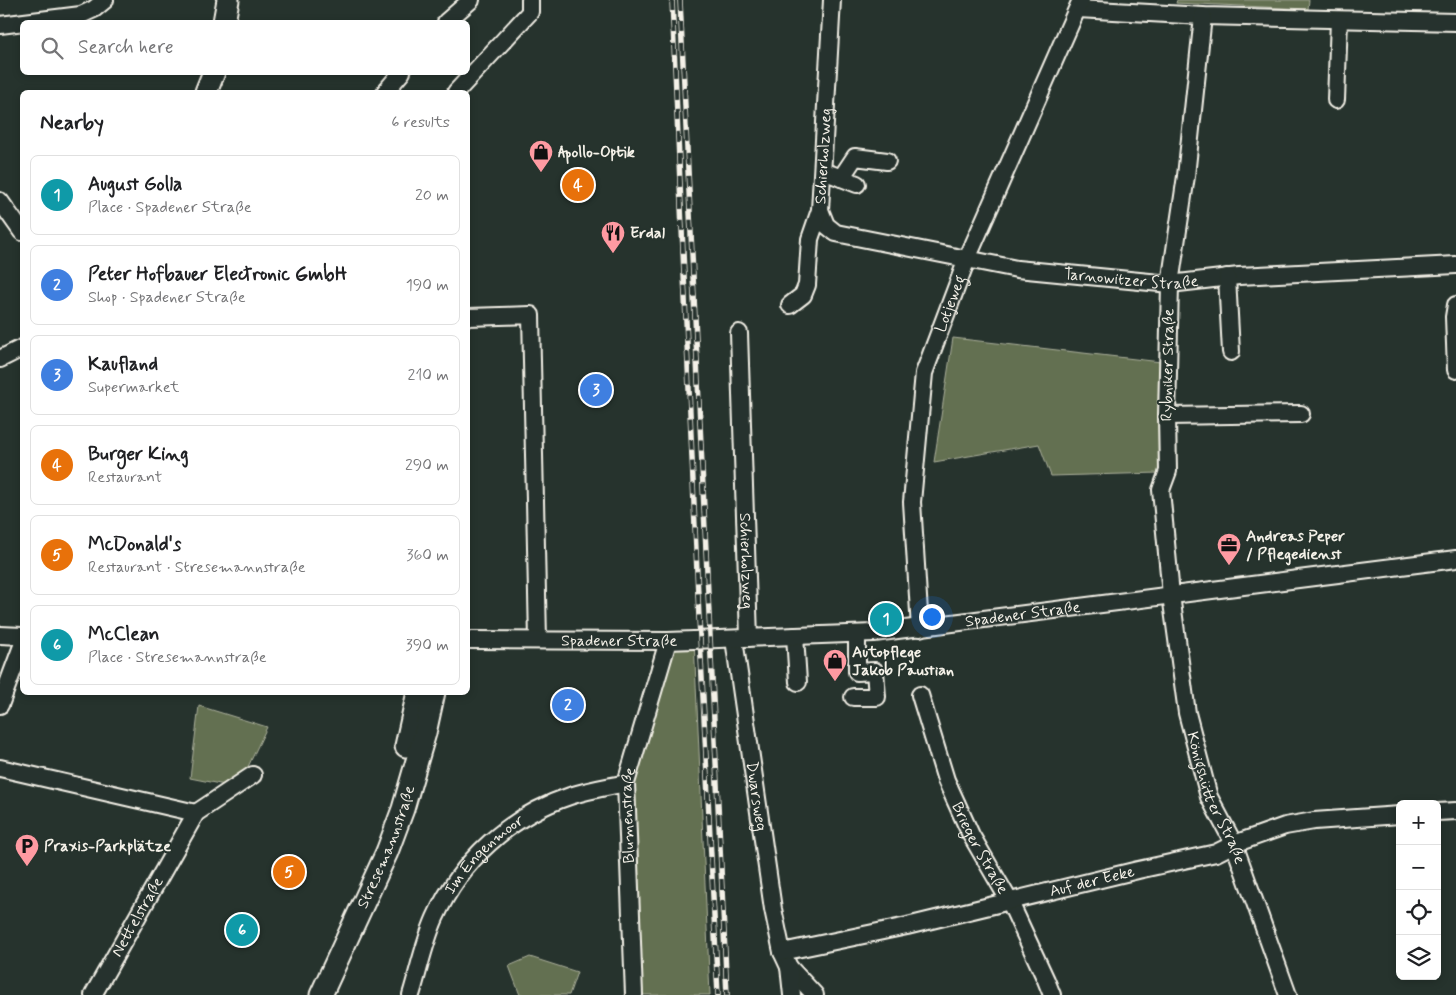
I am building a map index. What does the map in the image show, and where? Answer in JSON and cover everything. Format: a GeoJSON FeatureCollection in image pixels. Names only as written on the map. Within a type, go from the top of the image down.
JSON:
{"type":"FeatureCollection","features":[{"type":"Feature","properties":{"kind":"main road"},"geometry":{"type":"LineString","coordinates":[[224,20],[228,0]]}},
{"type":"Feature","properties":{"kind":"main road"},"geometry":{"type":"LineString","coordinates":[[207,90],[213,75]]}},
{"type":"Feature","properties":{"kind":"main road"},"geometry":{"type":"LineString","coordinates":[[214,75],[216,90]]}},
{"type":"Feature","properties":{"kind":"main road","name":"Stresemannstraße"},"geometry":{"type":"LineString","coordinates":[[306,995],[375,846],[402,764],[417,695]]}},
{"type":"Feature","properties":{"kind":"main road","name":"Stresemannstraße"},"geometry":{"type":"LineString","coordinates":[[321,995],[387,852],[403,809],[433,695]]}},
{"type":"Feature","properties":{"kind":"street"},"geometry":{"type":"LineString","coordinates":[[41,20],[82,15],[94,9],[105,0]]}},
{"type":"Feature","properties":{"kind":"street"},"geometry":{"type":"LineString","coordinates":[[448,20],[472,0]]}},
{"type":"Feature","properties":{"kind":"street"},"geometry":{"type":"LineString","coordinates":[[458,90],[530,12],[530,0]]}},
{"type":"Feature","properties":{"kind":"street","name":"Schierholzweg"},"geometry":{"type":"LineString","coordinates":[[790,305],[803,295],[807,285],[810,239],[820,210],[832,0]]}},
{"type":"Feature","properties":{"kind":"street"},"geometry":{"type":"LineString","coordinates":[[1079,4],[1204,16],[1456,22]]}},
{"type":"Feature","properties":{"kind":"street","name":"Lotjeweg"},"geometry":{"type":"LineString","coordinates":[[920,628],[912,502],[924,373],[967,259],[1079,4]]}},
{"type":"Feature","properties":{"kind":"street","name":"Rybniker Straße"},"geometry":{"type":"LineString","coordinates":[[1171,594],[1161,490],[1168,471],[1167,416],[1170,284],[1186,176],[1204,16]]}},
{"type":"Feature","properties":{"kind":"street"},"geometry":{"type":"LineString","coordinates":[[1336,100],[1339,20]]}},
{"type":"Feature","properties":{"kind":"street"},"geometry":{"type":"LineString","coordinates":[[0,25],[20,23]]}},
{"type":"Feature","properties":{"kind":"street"},"geometry":{"type":"LineString","coordinates":[[387,90],[399,75]]}},
{"type":"Feature","properties":{"kind":"street"},"geometry":{"type":"LineString","coordinates":[[841,178],[855,157],[887,160]]}},
{"type":"Feature","properties":{"kind":"street"},"geometry":{"type":"LineString","coordinates":[[822,170],[857,184]]}},
{"type":"Feature","properties":{"kind":"street"},"geometry":{"type":"LineString","coordinates":[[0,201],[20,229]]}},
{"type":"Feature","properties":{"kind":"street","name":"Tarnowitzer Straße"},"geometry":{"type":"LineString","coordinates":[[820,210],[826,225],[836,233],[1017,269],[1170,284],[1227,277],[1456,265]]}},
{"type":"Feature","properties":{"kind":"street"},"geometry":{"type":"LineString","coordinates":[[1227,277],[1231,352]]}},
{"type":"Feature","properties":{"kind":"street"},"geometry":{"type":"LineString","coordinates":[[1456,305],[1454,317],[1456,370]]}},
{"type":"Feature","properties":{"kind":"street"},"geometry":{"type":"LineString","coordinates":[[470,317],[531,315],[538,640]]}},
{"type":"Feature","properties":{"kind":"street","name":"Schierholzweg"},"geometry":{"type":"LineString","coordinates":[[739,333],[742,639]]}},
{"type":"Feature","properties":{"kind":"street"},"geometry":{"type":"LineString","coordinates":[[0,359],[20,349]]}},
{"type":"Feature","properties":{"kind":"street"},"geometry":{"type":"LineString","coordinates":[[1167,416],[1301,414]]}},
{"type":"Feature","properties":{"kind":"street","name":"Spadener Straße"},"geometry":{"type":"LineString","coordinates":[[470,640],[668,641],[857,634],[920,628],[1171,594],[1456,559]]}},
{"type":"Feature","properties":{"kind":"street","name":"Königshütter Straße"},"geometry":{"type":"LineString","coordinates":[[1171,594],[1187,713],[1209,798],[1234,844],[1288,995]]}},
{"type":"Feature","properties":{"kind":"street"},"geometry":{"type":"LineString","coordinates":[[853,697],[877,697],[875,671],[857,672],[857,634]]}},
{"type":"Feature","properties":{"kind":"street"},"geometry":{"type":"LineString","coordinates":[[0,635],[20,636]]}},
{"type":"Feature","properties":{"kind":"street"},"geometry":{"type":"LineString","coordinates":[[795,636],[798,682]]}},
{"type":"Feature","properties":{"kind":"street","name":"Dwarsweg"},"geometry":{"type":"LineString","coordinates":[[742,639],[773,909],[792,995]]}},
{"type":"Feature","properties":{"kind":"street","name":"Blumenstraße"},"geometry":{"type":"LineString","coordinates":[[634,995],[626,783],[668,641]]}},
{"type":"Feature","properties":{"kind":"street"},"geometry":{"type":"LineString","coordinates":[[0,706],[20,651]]}},
{"type":"Feature","properties":{"kind":"street","name":"Brieger Straße"},"geometry":{"type":"LineString","coordinates":[[920,695],[946,780],[971,835],[1010,902],[1052,995]]}},
{"type":"Feature","properties":{"kind":"street"},"geometry":{"type":"LineString","coordinates":[[0,768],[196,813]]}},
{"type":"Feature","properties":{"kind":"street","name":"Nettelstraße"},"geometry":{"type":"LineString","coordinates":[[94,995],[196,813],[253,775]]}},
{"type":"Feature","properties":{"kind":"street","name":"Im Engenmoor"},"geometry":{"type":"LineString","coordinates":[[411,995],[425,947],[436,918],[463,869],[481,850],[500,833],[536,810],[551,803],[589,790],[626,783]]}},
{"type":"Feature","properties":{"kind":"street"},"geometry":{"type":"LineString","coordinates":[[1441,812],[1456,811]]}},
{"type":"Feature","properties":{"kind":"street","name":"Auf der Eeke"},"geometry":{"type":"LineString","coordinates":[[785,959],[907,926],[1216,853],[1234,844],[1285,826],[1314,821],[1396,815]]}},
{"type":"Feature","properties":{"kind":"street"},"geometry":{"type":"LineString","coordinates":[[785,959],[815,995]]}},
{"type":"Feature","properties":{"kind":"green space"},"geometry":{"type":"Polygon","coordinates":[[[1177,0],[1309,0],[1308,9],[1176,3],[1177,0]]]}},
{"type":"Feature","properties":{"kind":"green space"},"geometry":{"type":"Polygon","coordinates":[[[953,338],[1161,362],[1159,473],[1051,476],[1039,444],[934,462],[953,338]]]}},
{"type":"Feature","properties":{"kind":"green space"},"geometry":{"type":"Polygon","coordinates":[[[694,640],[710,995],[640,995],[628,784],[671,641],[694,640]]]}},
{"type":"Feature","properties":{"kind":"green space"},"geometry":{"type":"Polygon","coordinates":[[[199,706],[267,727],[245,773],[225,785],[190,778],[199,706]]]}},
{"type":"Feature","properties":{"kind":"green space"},"geometry":{"type":"Polygon","coordinates":[[[530,957],[577,972],[569,995],[520,995],[509,966],[530,957]]]}},
{"type":"Feature","properties":{"kind":"railway"},"geometry":{"type":"LineString","coordinates":[[672,0],[699,618],[718,995]]}},
{"type":"Feature","properties":{"kind":"railway"},"geometry":{"type":"LineString","coordinates":[[680,0],[727,995]]}},
{"type":"Feature","properties":{"kind":"place","name":"Apollo-Optik"},"geometry":{"type":"Point","coordinates":[541,173]}},
{"type":"Feature","properties":{"kind":"place","name":"Burger King"},"geometry":{"type":"Point","coordinates":[578,185]}},
{"type":"Feature","properties":{"kind":"place","name":"Erdal"},"geometry":{"type":"Point","coordinates":[613,254]}},
{"type":"Feature","properties":{"kind":"place","name":"Kaufland"},"geometry":{"type":"Point","coordinates":[596,390]}},
{"type":"Feature","properties":{"kind":"place","name":"Andreas Peper / Pflegedienst"},"geometry":{"type":"Point","coordinates":[1229,566]}},
{"type":"Feature","properties":{"kind":"place","name":"August Golla"},"geometry":{"type":"Point","coordinates":[886,619]}},
{"type":"Feature","properties":{"kind":"place","name":"Autopflege Jakob Paustian"},"geometry":{"type":"Point","coordinates":[835,682]}},
{"type":"Feature","properties":{"kind":"place","name":"Peter Hofbauer Electronic GmbH"},"geometry":{"type":"Point","coordinates":[568,705]}},
{"type":"Feature","properties":{"kind":"place","name":"Praxis-Parkplätze"},"geometry":{"type":"Point","coordinates":[27,867]}},
{"type":"Feature","properties":{"kind":"place","name":"McDonald's"},"geometry":{"type":"Point","coordinates":[289,872]}},
{"type":"Feature","properties":{"kind":"place","name":"McClean"},"geometry":{"type":"Point","coordinates":[242,930]}}]}
